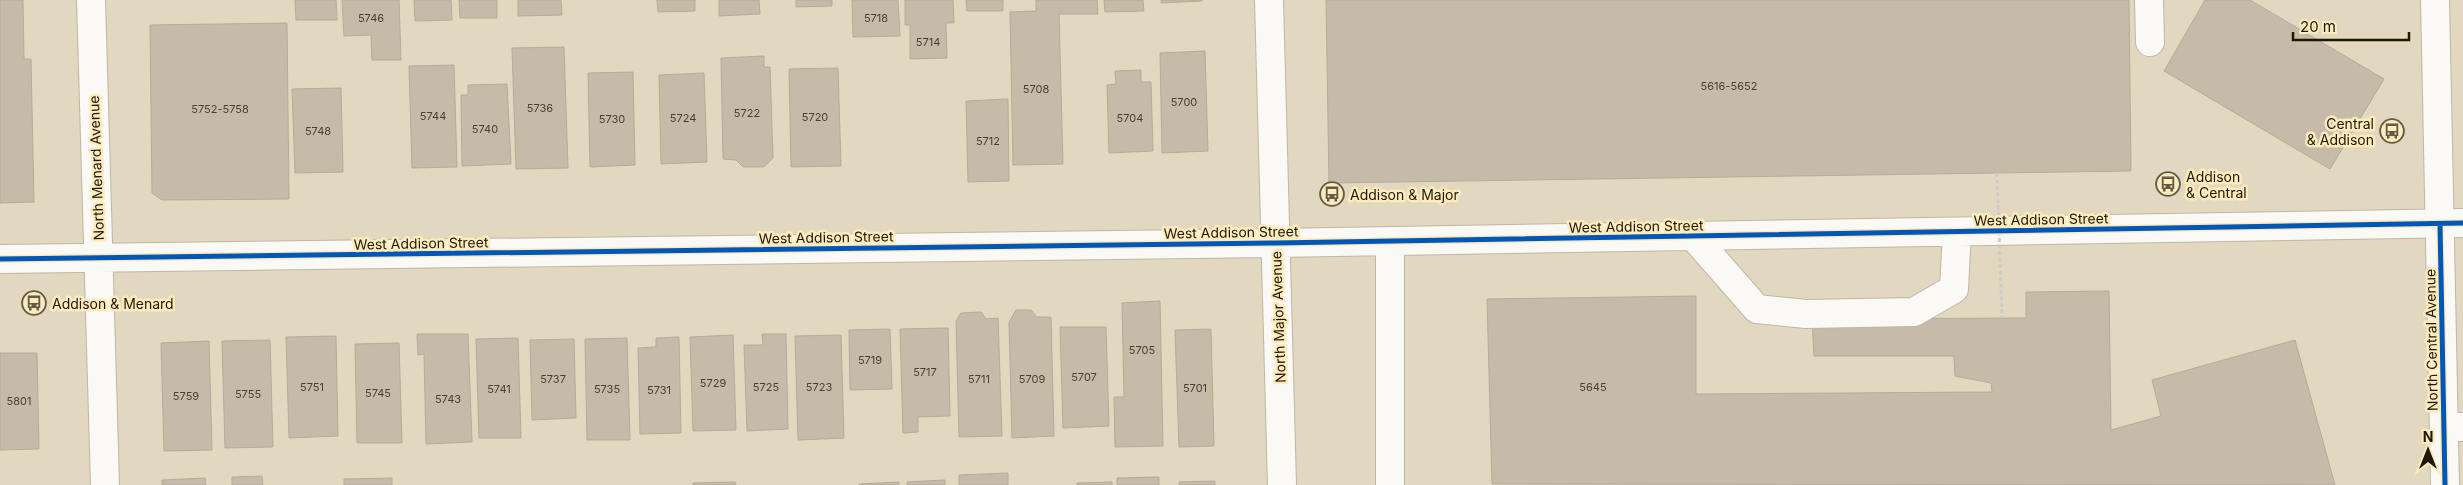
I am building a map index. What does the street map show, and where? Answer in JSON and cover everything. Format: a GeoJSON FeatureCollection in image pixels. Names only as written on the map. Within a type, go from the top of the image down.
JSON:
{"type":"FeatureCollection","features":[{"type":"Feature","properties":{"kind":"street","name":"North Menard Avenue"},"geometry":{"type":"LineString","coordinates":[[91,0],[105,485]]}},
{"type":"Feature","properties":{"kind":"street","name":"North Major Avenue"},"geometry":{"type":"LineString","coordinates":[[1269,0],[1282,485]]}},
{"type":"Feature","properties":{"kind":"street"},"geometry":{"type":"LineString","coordinates":[[2149,0],[2150,42]]}},
{"type":"Feature","properties":{"kind":"street","name":"North Central Avenue"},"geometry":{"type":"LineString","coordinates":[[2435,0],[2451,224],[2453,427],[2445,485]]}},
{"type":"Feature","properties":{"kind":"street","name":"West Addison Street"},"geometry":{"type":"LineString","coordinates":[[0,260],[1276,243],[2451,224]]}},
{"type":"Feature","properties":{"kind":"street"},"geometry":{"type":"LineString","coordinates":[[1693,236],[1757,309],[1806,314],[1914,312],[1954,289],[1957,232]]}},
{"type":"Feature","properties":{"kind":"street"},"geometry":{"type":"LineString","coordinates":[[1390,241],[1390,485]]}},
{"type":"Feature","properties":{"kind":"path"},"geometry":{"type":"LineString","coordinates":[[1998,173],[2002,318]]}},
{"type":"Feature","properties":{"kind":"building"},"geometry":{"type":"Polygon","coordinates":[[[0,0],[23,0],[24,59],[31,59],[34,202],[0,203],[0,0]]]}},
{"type":"Feature","properties":{"kind":"building"},"geometry":{"type":"Polygon","coordinates":[[[295,0],[336,0],[337,20],[296,20],[295,0]]]}},
{"type":"Feature","properties":{"kind":"building"},"geometry":{"type":"Polygon","coordinates":[[[342,0],[399,0],[401,60],[372,60],[371,35],[344,36],[342,0]]]}},
{"type":"Feature","properties":{"kind":"building"},"geometry":{"type":"Polygon","coordinates":[[[414,0],[451,0],[452,20],[415,21],[414,0]]]}},
{"type":"Feature","properties":{"kind":"building"},"geometry":{"type":"Polygon","coordinates":[[[459,0],[497,0],[497,18],[460,18],[459,0]]]}},
{"type":"Feature","properties":{"kind":"building"},"geometry":{"type":"Polygon","coordinates":[[[518,0],[561,0],[562,15],[518,16],[518,0]]]}},
{"type":"Feature","properties":{"kind":"building"},"geometry":{"type":"Polygon","coordinates":[[[657,0],[695,0],[695,11],[658,12],[657,0]]]}},
{"type":"Feature","properties":{"kind":"building"},"geometry":{"type":"Polygon","coordinates":[[[719,0],[759,0],[760,14],[719,16],[719,0]]]}},
{"type":"Feature","properties":{"kind":"building"},"geometry":{"type":"Polygon","coordinates":[[[796,0],[832,0],[832,6],[796,7],[796,0]]]}},
{"type":"Feature","properties":{"kind":"building"},"geometry":{"type":"Polygon","coordinates":[[[852,0],[898,0],[900,36],[853,37],[852,0]]]}},
{"type":"Feature","properties":{"kind":"building"},"geometry":{"type":"Polygon","coordinates":[[[905,0],[953,0],[954,23],[946,23],[947,58],[910,59],[910,25],[905,25],[905,0]]]}},
{"type":"Feature","properties":{"kind":"building"},"geometry":{"type":"Polygon","coordinates":[[[966,0],[1003,0],[1003,11],[967,11],[966,0]]]}},
{"type":"Feature","properties":{"kind":"building"},"geometry":{"type":"Polygon","coordinates":[[[1036,0],[1097,0],[1098,14],[1059,14],[1063,164],[1013,165],[1010,12],[1036,11],[1036,0]]]}},
{"type":"Feature","properties":{"kind":"building"},"geometry":{"type":"Polygon","coordinates":[[[1104,0],[1143,0],[1144,11],[1105,12],[1104,0]]]}},
{"type":"Feature","properties":{"kind":"building"},"geometry":{"type":"Polygon","coordinates":[[[1161,0],[1202,0],[1202,1],[1161,3],[1161,0]]]}},
{"type":"Feature","properties":{"kind":"building"},"geometry":{"type":"Polygon","coordinates":[[[1326,0],[2129,0],[2131,171],[1329,183],[1326,0]]]}},
{"type":"Feature","properties":{"kind":"building"},"geometry":{"type":"Polygon","coordinates":[[[2205,0],[2250,0],[2384,79],[2330,169],[2164,71],[2205,0]]]}},
{"type":"Feature","properties":{"kind":"building"},"geometry":{"type":"Polygon","coordinates":[[[287,23],[289,199],[162,200],[152,193],[150,25],[287,23]]]}},
{"type":"Feature","properties":{"kind":"building"},"geometry":{"type":"Polygon","coordinates":[[[564,47],[568,168],[516,169],[512,48],[564,47]]]}},
{"type":"Feature","properties":{"kind":"building"},"geometry":{"type":"Polygon","coordinates":[[[1205,51],[1208,151],[1162,153],[1160,53],[1205,51]]]}},
{"type":"Feature","properties":{"kind":"building"},"geometry":{"type":"Polygon","coordinates":[[[764,56],[764,67],[770,67],[773,158],[764,167],[743,167],[736,160],[723,159],[721,58],[764,56]]]}},
{"type":"Feature","properties":{"kind":"building"},"geometry":{"type":"Polygon","coordinates":[[[454,65],[457,167],[412,168],[409,66],[454,65]]]}},
{"type":"Feature","properties":{"kind":"building"},"geometry":{"type":"Polygon","coordinates":[[[838,68],[841,166],[791,167],[789,69],[838,68]]]}},
{"type":"Feature","properties":{"kind":"building"},"geometry":{"type":"Polygon","coordinates":[[[1141,70],[1141,82],[1151,82],[1153,151],[1109,153],[1107,85],[1116,84],[1115,71],[1141,70]]]}},
{"type":"Feature","properties":{"kind":"building"},"geometry":{"type":"Polygon","coordinates":[[[633,72],[635,165],[590,167],[588,73],[633,72]]]}},
{"type":"Feature","properties":{"kind":"building"},"geometry":{"type":"Polygon","coordinates":[[[704,73],[707,162],[661,164],[659,75],[704,73]]]}},
{"type":"Feature","properties":{"kind":"building"},"geometry":{"type":"Polygon","coordinates":[[[507,84],[511,164],[462,166],[461,95],[468,95],[468,85],[507,84]]]}},
{"type":"Feature","properties":{"kind":"building"},"geometry":{"type":"Polygon","coordinates":[[[341,88],[343,172],[295,173],[292,89],[341,88]]]}},
{"type":"Feature","properties":{"kind":"building"},"geometry":{"type":"Polygon","coordinates":[[[1008,99],[1009,181],[968,182],[966,101],[1008,99]]]}},
{"type":"Feature","properties":{"kind":"building"},"geometry":{"type":"Polygon","coordinates":[[[2109,291],[2111,430],[2161,416],[2152,380],[2295,340],[2335,485],[1492,484],[1487,299],[1696,296],[1696,394],[1992,392],[1991,383],[1955,376],[1954,356],[1814,356],[1812,319],[2026,318],[2026,292],[2109,291]]]}},
{"type":"Feature","properties":{"kind":"building"},"geometry":{"type":"Polygon","coordinates":[[[1160,301],[1163,446],[1115,447],[1114,397],[1124,397],[1122,303],[1160,301]]]}},
{"type":"Feature","properties":{"kind":"building"},"geometry":{"type":"Polygon","coordinates":[[[1016,310],[1031,310],[1037,317],[1051,317],[1054,436],[1012,438],[1009,322],[1016,310]]]}},
{"type":"Feature","properties":{"kind":"building"},"geometry":{"type":"Polygon","coordinates":[[[981,312],[986,319],[998,318],[1002,436],[959,437],[956,321],[961,313],[981,312]]]}},
{"type":"Feature","properties":{"kind":"building"},"geometry":{"type":"Polygon","coordinates":[[[1060,327],[1106,327],[1109,426],[1063,428],[1060,327]]]}},
{"type":"Feature","properties":{"kind":"building"},"geometry":{"type":"Polygon","coordinates":[[[948,328],[950,416],[918,417],[918,432],[903,433],[900,329],[948,328]]]}},
{"type":"Feature","properties":{"kind":"building"},"geometry":{"type":"Polygon","coordinates":[[[890,329],[892,389],[850,390],[849,330],[890,329]]]}},
{"type":"Feature","properties":{"kind":"building"},"geometry":{"type":"Polygon","coordinates":[[[1211,329],[1214,446],[1179,447],[1175,330],[1211,329]]]}},
{"type":"Feature","properties":{"kind":"building"},"geometry":{"type":"Polygon","coordinates":[[[417,334],[468,334],[472,442],[426,444],[424,354],[418,355],[417,334]]]}},
{"type":"Feature","properties":{"kind":"building"},"geometry":{"type":"Polygon","coordinates":[[[762,334],[786,334],[788,429],[747,431],[744,345],[763,345],[762,334]]]}},
{"type":"Feature","properties":{"kind":"building"},"geometry":{"type":"Polygon","coordinates":[[[733,335],[736,430],[693,431],[690,337],[733,335]]]}},
{"type":"Feature","properties":{"kind":"building"},"geometry":{"type":"Polygon","coordinates":[[[841,335],[844,438],[798,440],[795,336],[841,335]]]}},
{"type":"Feature","properties":{"kind":"building"},"geometry":{"type":"Polygon","coordinates":[[[336,336],[338,436],[289,438],[286,337],[336,336]]]}},
{"type":"Feature","properties":{"kind":"building"},"geometry":{"type":"Polygon","coordinates":[[[679,337],[681,433],[640,434],[638,348],[656,347],[656,338],[679,337]]]}},
{"type":"Feature","properties":{"kind":"building"},"geometry":{"type":"Polygon","coordinates":[[[518,338],[521,438],[479,438],[476,339],[518,338]]]}},
{"type":"Feature","properties":{"kind":"building"},"geometry":{"type":"Polygon","coordinates":[[[627,338],[630,440],[587,440],[585,339],[627,338]]]}},
{"type":"Feature","properties":{"kind":"building"},"geometry":{"type":"Polygon","coordinates":[[[574,339],[576,418],[532,420],[530,340],[574,339]]]}},
{"type":"Feature","properties":{"kind":"building"},"geometry":{"type":"Polygon","coordinates":[[[270,340],[273,447],[225,448],[222,341],[270,340]]]}},
{"type":"Feature","properties":{"kind":"building"},"geometry":{"type":"Polygon","coordinates":[[[209,341],[212,450],[164,451],[161,343],[209,341]]]}},
{"type":"Feature","properties":{"kind":"building"},"geometry":{"type":"Polygon","coordinates":[[[399,343],[402,443],[357,443],[355,344],[399,343]]]}},
{"type":"Feature","properties":{"kind":"building"},"geometry":{"type":"Polygon","coordinates":[[[0,353],[37,353],[39,449],[0,450],[0,353]]]}},
{"type":"Feature","properties":{"kind":"building"},"geometry":{"type":"Polygon","coordinates":[[[1008,473],[1008,485],[959,485],[959,475],[1008,473]]]}},
{"type":"Feature","properties":{"kind":"building"},"geometry":{"type":"Polygon","coordinates":[[[262,476],[263,485],[232,485],[232,477],[262,476]]]}},
{"type":"Feature","properties":{"kind":"building"},"geometry":{"type":"Polygon","coordinates":[[[1159,477],[1159,485],[1117,485],[1117,478],[1159,477]]]}},
{"type":"Feature","properties":{"kind":"building"},"geometry":{"type":"Polygon","coordinates":[[[205,478],[206,485],[162,485],[162,480],[205,478]]]}},
{"type":"Feature","properties":{"kind":"building"},"geometry":{"type":"Polygon","coordinates":[[[392,478],[392,485],[344,485],[344,479],[392,478]]]}},
{"type":"Feature","properties":{"kind":"building"},"geometry":{"type":"Polygon","coordinates":[[[945,480],[945,485],[907,485],[907,482],[945,480]]]}},
{"type":"Feature","properties":{"kind":"building"},"geometry":{"type":"Polygon","coordinates":[[[1215,481],[1215,485],[1179,485],[1179,482],[1215,481]]]}},
{"type":"Feature","properties":{"kind":"building"},"geometry":{"type":"Polygon","coordinates":[[[735,482],[736,485],[693,485],[693,483],[735,482]]]}},
{"type":"Feature","properties":{"kind":"building"},"geometry":{"type":"Polygon","coordinates":[[[899,482],[899,485],[859,485],[859,484],[899,482]]]}},
{"type":"Feature","properties":{"kind":"building"},"geometry":{"type":"Polygon","coordinates":[[[1112,482],[1112,485],[1077,485],[1077,483],[1112,482]]]}},
{"type":"Feature","properties":{"kind":"cycle path"},"geometry":{"type":"LineString","coordinates":[[0,259],[1276,243],[2463,223]]}},
{"type":"Feature","properties":{"kind":"cycle path"},"geometry":{"type":"LineString","coordinates":[[2440,224],[2445,485]]}},
{"type":"Feature","properties":{"kind":"place","name":"Central & Addison"},"geometry":{"type":"Point","coordinates":[2392,131]}},
{"type":"Feature","properties":{"kind":"place","name":"Addison & Central"},"geometry":{"type":"Point","coordinates":[2168,184]}},
{"type":"Feature","properties":{"kind":"place","name":"Addison & Major"},"geometry":{"type":"Point","coordinates":[1332,194]}},
{"type":"Feature","properties":{"kind":"place","name":"Addison & Menard"},"geometry":{"type":"Point","coordinates":[34,303]}}]}
